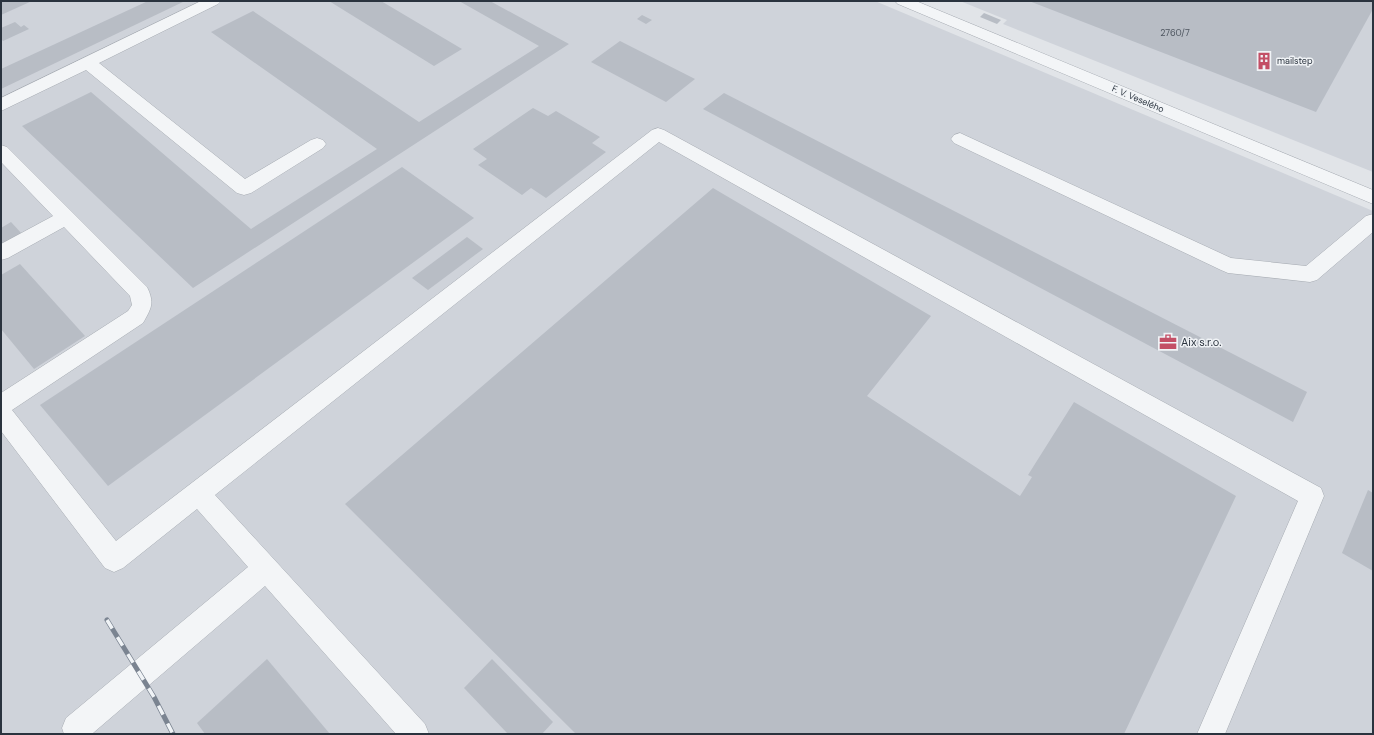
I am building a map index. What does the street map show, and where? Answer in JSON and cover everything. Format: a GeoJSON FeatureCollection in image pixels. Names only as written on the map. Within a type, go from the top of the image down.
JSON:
{"type":"FeatureCollection","features":[{"type":"Feature","properties":{"kind":"street"},"geometry":{"type":"LineString","coordinates":[[1,105],[213,1]]}},
{"type":"Feature","properties":{"kind":"street","name":"F. V. Veselého"},"geometry":{"type":"LineString","coordinates":[[903,1],[1373,196]]}},
{"type":"Feature","properties":{"kind":"street"},"geometry":{"type":"LineString","coordinates":[[88,63],[244,188],[318,144]]}},
{"type":"Feature","properties":{"kind":"street"},"geometry":{"type":"LineString","coordinates":[[1,413],[114,559],[658,134],[1312,496],[1211,734]]}},
{"type":"Feature","properties":{"kind":"street"},"geometry":{"type":"LineString","coordinates":[[960,139],[1228,265],[1310,274],[1373,221]]}},
{"type":"Feature","properties":{"kind":"street"},"geometry":{"type":"LineString","coordinates":[[1,151],[140,293],[142,305],[136,317],[1,405]]}},
{"type":"Feature","properties":{"kind":"street"},"geometry":{"type":"LineString","coordinates":[[1,253],[66,217]]}},
{"type":"Feature","properties":{"kind":"street"},"geometry":{"type":"LineString","coordinates":[[198,493],[415,734]]}},
{"type":"Feature","properties":{"kind":"street"},"geometry":{"type":"LineString","coordinates":[[79,734],[76,728],[266,568]]}},
{"type":"Feature","properties":{"kind":"shaded area"},"geometry":{"type":"Polygon","coordinates":[[[1,1],[875,1],[1373,211],[1373,734],[1,734],[1,1]]]}},
{"type":"Feature","properties":{"kind":"shaded area"},"geometry":{"type":"Polygon","coordinates":[[[960,1],[1373,1],[1373,172],[1003,24],[1007,20],[960,1]]]}},
{"type":"Feature","properties":{"kind":"building"},"geometry":{"type":"Polygon","coordinates":[[[32,1],[1,15],[1,2],[32,1]]]}},
{"type":"Feature","properties":{"kind":"building"},"geometry":{"type":"Polygon","coordinates":[[[148,1],[185,1],[1,89],[1,69],[148,1]]]}},
{"type":"Feature","properties":{"kind":"building"},"geometry":{"type":"Polygon","coordinates":[[[329,1],[381,1],[462,49],[434,66],[329,1]]]}},
{"type":"Feature","properties":{"kind":"building"},"geometry":{"type":"Polygon","coordinates":[[[459,1],[490,1],[569,44],[193,288],[22,126],[91,92],[251,229],[377,149],[211,32],[253,11],[419,122],[539,46],[459,1]]]}},
{"type":"Feature","properties":{"kind":"building","name":"mailstep"},"geometry":{"type":"Polygon","coordinates":[[[1029,1],[1373,1],[1373,9],[1316,112],[1029,1]]]}},
{"type":"Feature","properties":{"kind":"building"},"geometry":{"type":"Polygon","coordinates":[[[984,13],[1001,20],[997,24],[980,17],[984,13]]]}},
{"type":"Feature","properties":{"kind":"building"},"geometry":{"type":"Polygon","coordinates":[[[642,15],[652,20],[646,24],[637,19],[642,15]]]}},
{"type":"Feature","properties":{"kind":"building"},"geometry":{"type":"Polygon","coordinates":[[[15,22],[21,27],[24,25],[29,29],[3,41],[1,39],[1,28],[15,22]]]}},
{"type":"Feature","properties":{"kind":"building"},"geometry":{"type":"Polygon","coordinates":[[[620,41],[695,79],[666,102],[591,62],[620,41]]]}},
{"type":"Feature","properties":{"kind":"building"},"geometry":{"type":"Polygon","coordinates":[[[724,93],[1307,392],[1293,422],[703,109],[724,93]]]}},
{"type":"Feature","properties":{"kind":"building"},"geometry":{"type":"Polygon","coordinates":[[[533,108],[548,116],[556,111],[600,137],[592,143],[606,152],[546,198],[531,188],[522,195],[478,165],[487,159],[473,149],[533,108]]]}},
{"type":"Feature","properties":{"kind":"building"},"geometry":{"type":"Polygon","coordinates":[[[402,167],[474,218],[108,486],[40,405],[402,167]]]}},
{"type":"Feature","properties":{"kind":"building"},"geometry":{"type":"Polygon","coordinates":[[[713,188],[931,316],[867,396],[1020,496],[1032,477],[1028,475],[1074,402],[1236,496],[1124,734],[576,734],[345,504],[713,188]]]}},
{"type":"Feature","properties":{"kind":"building"},"geometry":{"type":"Polygon","coordinates":[[[11,222],[23,235],[1,247],[1,228],[11,222]]]}},
{"type":"Feature","properties":{"kind":"building"},"geometry":{"type":"Polygon","coordinates":[[[467,237],[483,249],[428,290],[412,278],[467,237]]]}},
{"type":"Feature","properties":{"kind":"building"},"geometry":{"type":"Polygon","coordinates":[[[20,264],[85,336],[34,369],[1,329],[1,275],[20,264]]]}},
{"type":"Feature","properties":{"kind":"building"},"geometry":{"type":"Polygon","coordinates":[[[1368,490],[1373,493],[1373,571],[1342,553],[1368,490]]]}},
{"type":"Feature","properties":{"kind":"building"},"geometry":{"type":"Polygon","coordinates":[[[267,659],[330,734],[205,734],[197,723],[267,659]]]}},
{"type":"Feature","properties":{"kind":"building"},"geometry":{"type":"Polygon","coordinates":[[[492,659],[553,722],[542,734],[508,734],[464,688],[492,659]]]}},
{"type":"Feature","properties":{"kind":"railway"},"geometry":{"type":"LineString","coordinates":[[107,620],[154,697],[173,734]]}},
{"type":"Feature","properties":{"kind":"place","name":"mailstep"},"geometry":{"type":"Point","coordinates":[1264,61]}},
{"type":"Feature","properties":{"kind":"place","name":"Aix s.r.o."},"geometry":{"type":"Point","coordinates":[1168,342]}}]}
